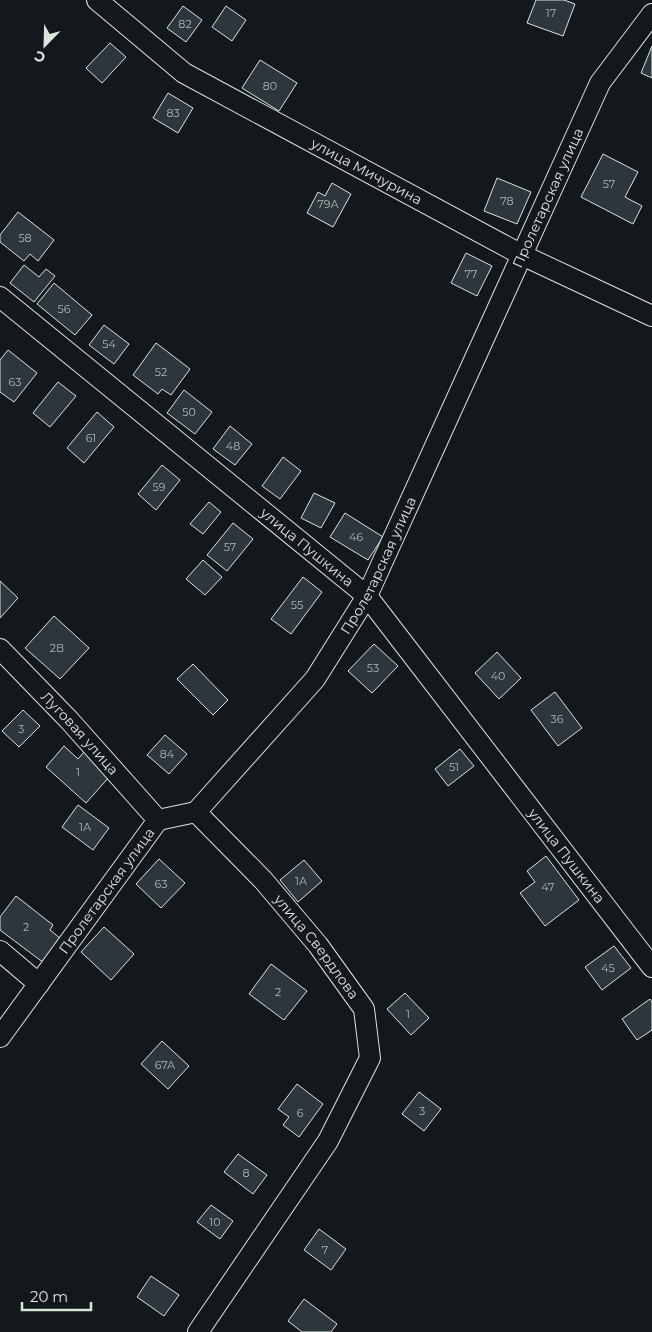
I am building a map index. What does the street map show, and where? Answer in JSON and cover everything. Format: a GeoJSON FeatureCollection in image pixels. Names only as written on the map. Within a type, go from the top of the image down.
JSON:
{"type":"FeatureCollection","features":[{"type":"Feature","properties":{"kind":"street","name":"улица Мичурина"},"geometry":{"type":"LineString","coordinates":[[98,0],[184,73],[522,255],[652,316]]}},
{"type":"Feature","properties":{"kind":"street"},"geometry":{"type":"LineString","coordinates":[[645,0],[652,4]]}},
{"type":"Feature","properties":{"kind":"street","name":"Пролетарская улица"},"geometry":{"type":"LineString","coordinates":[[0,1037],[158,820],[196,812],[315,679],[367,596],[600,83],[652,14]]}},
{"type":"Feature","properties":{"kind":"street","name":"улица Пушкина"},"geometry":{"type":"LineString","coordinates":[[0,297],[367,596],[652,967]]}},
{"type":"Feature","properties":{"kind":"street","name":"Луговая улица"},"geometry":{"type":"LineString","coordinates":[[0,649],[69,720],[158,820]]}},
{"type":"Feature","properties":{"kind":"street","name":"улица Свердлова"},"geometry":{"type":"LineString","coordinates":[[196,812],[263,880],[318,945],[364,1009],[370,1058],[328,1141],[198,1332]]}},
{"type":"Feature","properties":{"kind":"street"},"geometry":{"type":"LineString","coordinates":[[0,950],[39,984]]}},
{"type":"Feature","properties":{"kind":"building"},"geometry":{"type":"Polygon","coordinates":[[[536,0],[564,0],[575,4],[563,36],[527,23],[536,0]]]}},
{"type":"Feature","properties":{"kind":"building"},"geometry":{"type":"Polygon","coordinates":[[[183,6],[202,20],[186,42],[167,28],[183,6]]]}},
{"type":"Feature","properties":{"kind":"building"},"geometry":{"type":"Polygon","coordinates":[[[226,6],[246,20],[232,41],[212,27],[226,6]]]}},
{"type":"Feature","properties":{"kind":"building"},"geometry":{"type":"Polygon","coordinates":[[[110,43],[126,57],[102,83],[86,68],[110,43]]]}},
{"type":"Feature","properties":{"kind":"building"},"geometry":{"type":"Polygon","coordinates":[[[652,46],[652,78],[641,73],[652,46]]]}},
{"type":"Feature","properties":{"kind":"building"},"geometry":{"type":"Polygon","coordinates":[[[260,60],[297,83],[279,111],[242,88],[260,60]]]}},
{"type":"Feature","properties":{"kind":"building"},"geometry":{"type":"Polygon","coordinates":[[[168,93],[193,108],[178,133],[153,118],[168,93]]]}},
{"type":"Feature","properties":{"kind":"building"},"geometry":{"type":"Polygon","coordinates":[[[603,154],[638,172],[625,197],[642,206],[633,224],[581,197],[603,154]]]}},
{"type":"Feature","properties":{"kind":"building"},"geometry":{"type":"Polygon","coordinates":[[[497,178],[531,192],[517,224],[484,211],[497,178]]]}},
{"type":"Feature","properties":{"kind":"building"},"geometry":{"type":"Polygon","coordinates":[[[332,183],[351,194],[333,227],[307,213],[318,192],[325,196],[332,183]]]}},
{"type":"Feature","properties":{"kind":"building"},"geometry":{"type":"Polygon","coordinates":[[[18,212],[54,240],[38,261],[30,254],[24,261],[0,242],[0,235],[18,212]]]}},
{"type":"Feature","properties":{"kind":"building"},"geometry":{"type":"Polygon","coordinates":[[[466,253],[492,266],[477,296],[451,283],[466,253]]]}},
{"type":"Feature","properties":{"kind":"building"},"geometry":{"type":"Polygon","coordinates":[[[24,265],[39,277],[46,269],[55,276],[34,302],[10,283],[24,265]]]}},
{"type":"Feature","properties":{"kind":"building"},"geometry":{"type":"Polygon","coordinates":[[[54,283],[92,315],[75,335],[37,304],[54,283]]]}},
{"type":"Feature","properties":{"kind":"building"},"geometry":{"type":"Polygon","coordinates":[[[104,325],[129,344],[114,364],[89,345],[104,325]]]}},
{"type":"Feature","properties":{"kind":"building"},"geometry":{"type":"Polygon","coordinates":[[[156,343],[190,369],[171,395],[162,389],[158,394],[133,375],[156,343]]]}},
{"type":"Feature","properties":{"kind":"building"},"geometry":{"type":"Polygon","coordinates":[[[8,350],[37,373],[14,402],[0,392],[0,360],[8,350]]]}},
{"type":"Feature","properties":{"kind":"building"},"geometry":{"type":"Polygon","coordinates":[[[58,382],[76,396],[50,427],[33,413],[58,382]]]}},
{"type":"Feature","properties":{"kind":"building"},"geometry":{"type":"Polygon","coordinates":[[[184,390],[212,412],[195,434],[167,413],[184,390]]]}},
{"type":"Feature","properties":{"kind":"building"},"geometry":{"type":"Polygon","coordinates":[[[97,412],[114,427],[84,463],[67,448],[97,412]]]}},
{"type":"Feature","properties":{"kind":"building"},"geometry":{"type":"Polygon","coordinates":[[[230,426],[252,444],[235,465],[213,449],[230,426]]]}},
{"type":"Feature","properties":{"kind":"building"},"geometry":{"type":"Polygon","coordinates":[[[283,457],[301,471],[280,499],[262,486],[283,457]]]}},
{"type":"Feature","properties":{"kind":"building"},"geometry":{"type":"Polygon","coordinates":[[[162,465],[180,480],[156,510],[138,494],[162,465]]]}},
{"type":"Feature","properties":{"kind":"building"},"geometry":{"type":"Polygon","coordinates":[[[314,493],[335,503],[321,528],[301,518],[314,493]]]}},
{"type":"Feature","properties":{"kind":"building"},"geometry":{"type":"Polygon","coordinates":[[[209,502],[221,512],[203,534],[190,524],[209,502]]]}},
{"type":"Feature","properties":{"kind":"building"},"geometry":{"type":"Polygon","coordinates":[[[345,513],[383,537],[368,560],[330,537],[345,513]]]}},
{"type":"Feature","properties":{"kind":"building"},"geometry":{"type":"Polygon","coordinates":[[[233,523],[253,539],[227,571],[207,555],[233,523]]]}},
{"type":"Feature","properties":{"kind":"building"},"geometry":{"type":"Polygon","coordinates":[[[203,560],[222,577],[205,595],[186,579],[203,560]]]}},
{"type":"Feature","properties":{"kind":"building"},"geometry":{"type":"Polygon","coordinates":[[[303,577],[322,592],[291,634],[271,619],[303,577]]]}},
{"type":"Feature","properties":{"kind":"building"},"geometry":{"type":"Polygon","coordinates":[[[0,581],[18,598],[0,618],[0,581]]]}},
{"type":"Feature","properties":{"kind":"building"},"geometry":{"type":"Polygon","coordinates":[[[54,616],[89,648],[60,679],[25,648],[54,616]]]}},
{"type":"Feature","properties":{"kind":"building"},"geometry":{"type":"Polygon","coordinates":[[[374,644],[398,666],[372,693],[348,671],[374,644]]]}},
{"type":"Feature","properties":{"kind":"building"},"geometry":{"type":"Polygon","coordinates":[[[497,652],[521,678],[499,699],[475,673],[497,652]]]}},
{"type":"Feature","properties":{"kind":"building"},"geometry":{"type":"Polygon","coordinates":[[[193,664],[228,700],[213,715],[177,679],[193,664]]]}},
{"type":"Feature","properties":{"kind":"building"},"geometry":{"type":"Polygon","coordinates":[[[555,692],[582,728],[558,746],[531,710],[555,692]]]}},
{"type":"Feature","properties":{"kind":"building"},"geometry":{"type":"Polygon","coordinates":[[[23,710],[40,726],[19,747],[2,731],[23,710]]]}},
{"type":"Feature","properties":{"kind":"building"},"geometry":{"type":"Polygon","coordinates":[[[165,735],[187,754],[169,774],[147,755],[165,735]]]}},
{"type":"Feature","properties":{"kind":"building"},"geometry":{"type":"Polygon","coordinates":[[[64,746],[78,759],[84,752],[110,776],[86,803],[46,767],[64,746]]]}},
{"type":"Feature","properties":{"kind":"building"},"geometry":{"type":"Polygon","coordinates":[[[460,749],[474,766],[448,786],[435,769],[460,749]]]}},
{"type":"Feature","properties":{"kind":"building"},"geometry":{"type":"Polygon","coordinates":[[[78,805],[109,828],[93,850],[62,827],[78,805]]]}},
{"type":"Feature","properties":{"kind":"building"},"geometry":{"type":"Polygon","coordinates":[[[546,856],[579,900],[545,926],[520,893],[535,882],[527,871],[546,856]]]}},
{"type":"Feature","properties":{"kind":"building"},"geometry":{"type":"Polygon","coordinates":[[[159,859],[185,883],[161,908],[136,884],[159,859]]]}},
{"type":"Feature","properties":{"kind":"building"},"geometry":{"type":"Polygon","coordinates":[[[304,860],[322,881],[298,902],[280,880],[304,860]]]}},
{"type":"Feature","properties":{"kind":"building"},"geometry":{"type":"Polygon","coordinates":[[[16,896],[53,925],[50,930],[61,939],[44,963],[0,930],[0,917],[16,896]]]}},
{"type":"Feature","properties":{"kind":"building"},"geometry":{"type":"Polygon","coordinates":[[[104,927],[134,954],[111,980],[81,952],[104,927]]]}},
{"type":"Feature","properties":{"kind":"building"},"geometry":{"type":"Polygon","coordinates":[[[614,946],[631,968],[602,990],[585,967],[614,946]]]}},
{"type":"Feature","properties":{"kind":"building"},"geometry":{"type":"Polygon","coordinates":[[[271,964],[307,991],[284,1020],[249,994],[271,964]]]}},
{"type":"Feature","properties":{"kind":"building"},"geometry":{"type":"Polygon","coordinates":[[[405,993],[429,1018],[411,1035],[387,1009],[405,993]]]}},
{"type":"Feature","properties":{"kind":"building"},"geometry":{"type":"Polygon","coordinates":[[[650,999],[652,1002],[652,1030],[637,1040],[622,1019],[650,999]]]}},
{"type":"Feature","properties":{"kind":"building"},"geometry":{"type":"Polygon","coordinates":[[[162,1041],[189,1066],[168,1089],[141,1064],[162,1041]]]}},
{"type":"Feature","properties":{"kind":"building"},"geometry":{"type":"Polygon","coordinates":[[[297,1084],[323,1104],[299,1137],[283,1125],[289,1117],[278,1109],[297,1084]]]}},
{"type":"Feature","properties":{"kind":"building"},"geometry":{"type":"Polygon","coordinates":[[[419,1092],[441,1109],[424,1131],[402,1114],[419,1092]]]}},
{"type":"Feature","properties":{"kind":"building"},"geometry":{"type":"Polygon","coordinates":[[[238,1154],[267,1175],[253,1194],[224,1172],[238,1154]]]}},
{"type":"Feature","properties":{"kind":"building"},"geometry":{"type":"Polygon","coordinates":[[[211,1205],[233,1221],[220,1239],[197,1222],[211,1205]]]}},
{"type":"Feature","properties":{"kind":"building"},"geometry":{"type":"Polygon","coordinates":[[[319,1229],[346,1249],[331,1270],[304,1250],[319,1229]]]}},
{"type":"Feature","properties":{"kind":"building"},"geometry":{"type":"Polygon","coordinates":[[[151,1276],[179,1295],[164,1316],[137,1297],[151,1276]]]}},
{"type":"Feature","properties":{"kind":"building"},"geometry":{"type":"Polygon","coordinates":[[[304,1299],[337,1324],[331,1332],[302,1332],[288,1321],[304,1299]]]}}]}
